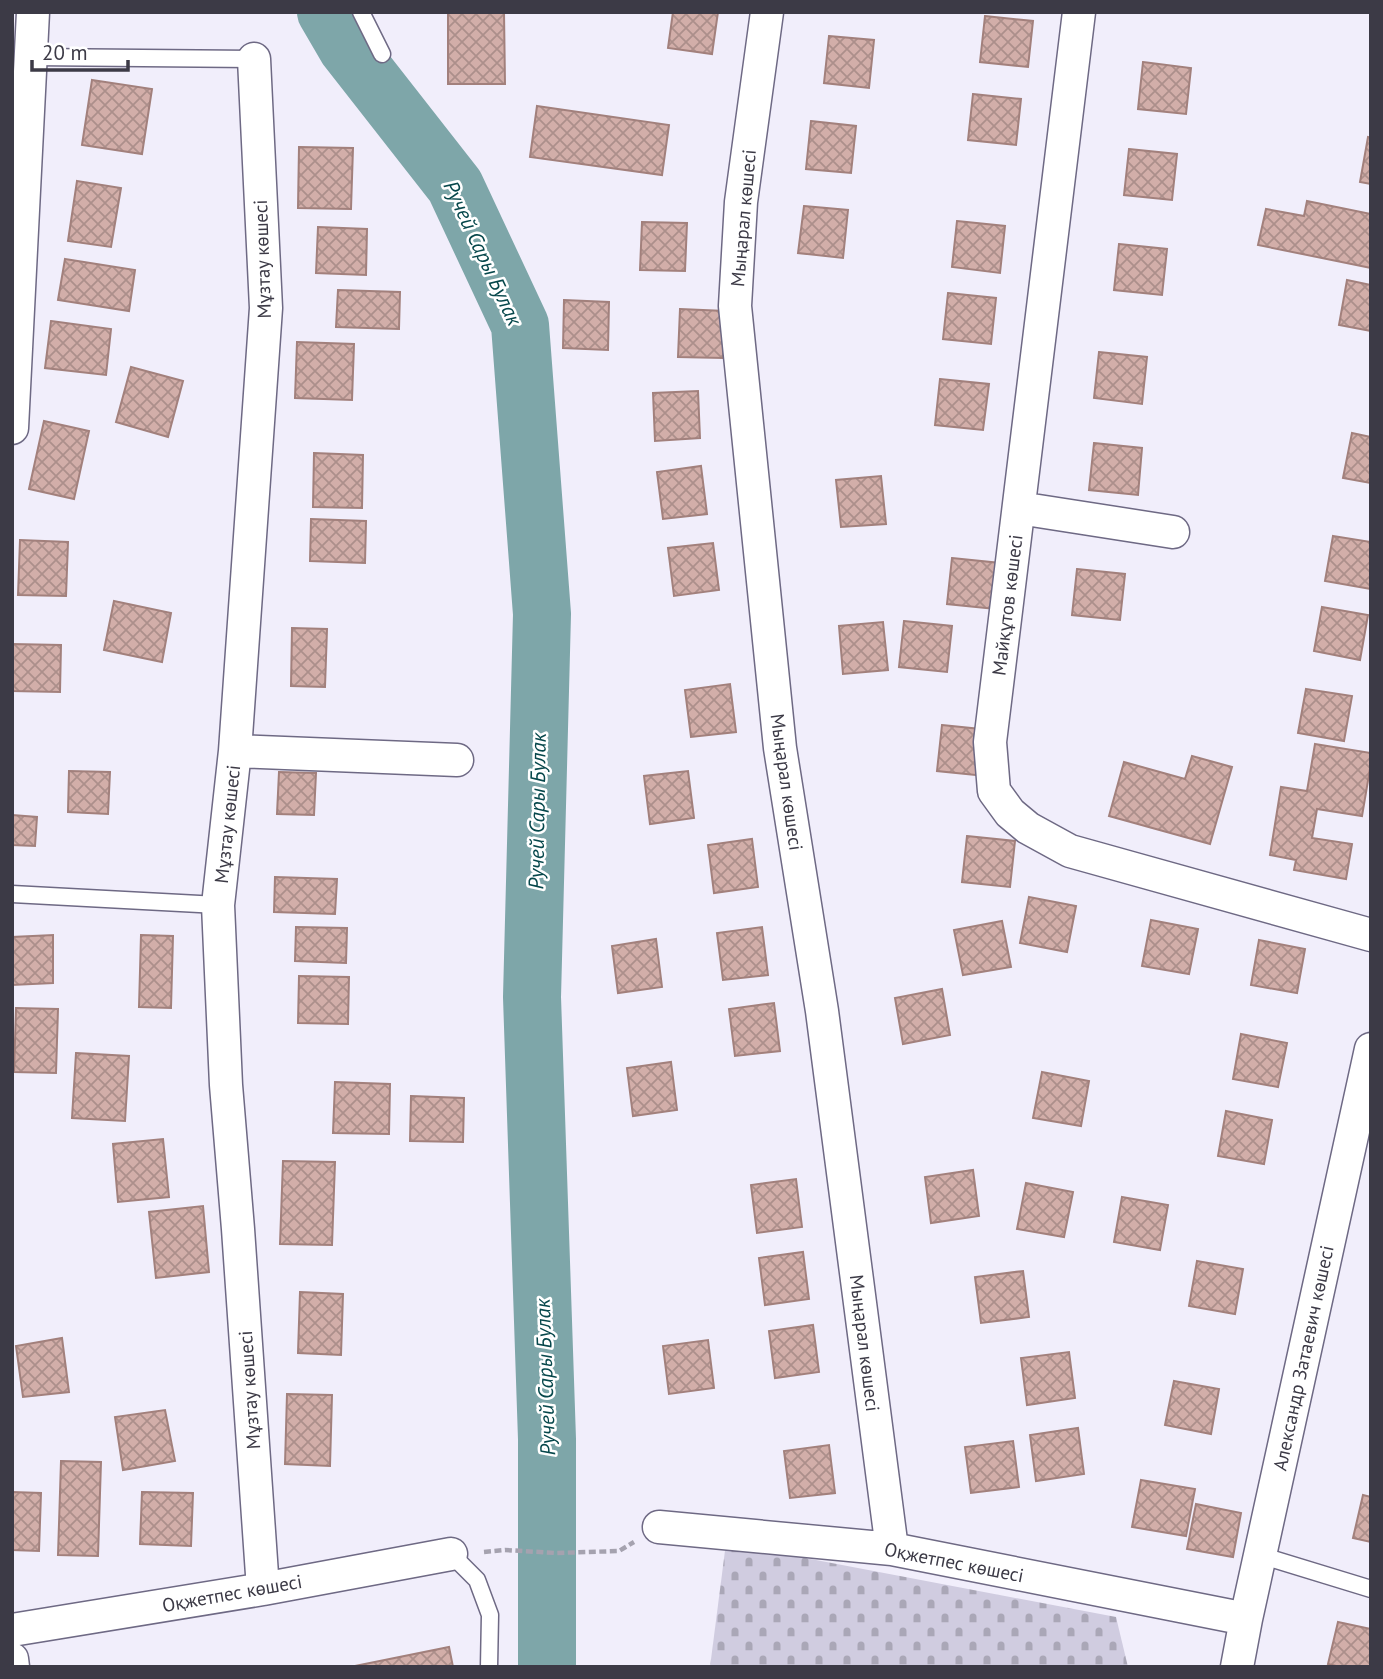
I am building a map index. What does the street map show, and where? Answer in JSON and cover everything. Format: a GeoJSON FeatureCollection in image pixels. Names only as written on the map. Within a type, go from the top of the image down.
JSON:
{"type":"FeatureCollection","features":[{"type":"Feature","properties":{"kind":"street"},"geometry":{"type":"LineString","coordinates":[[12,428],[33,12]]}},
{"type":"Feature","properties":{"kind":"street","name":"Мыңарал көшесі"},"geometry":{"type":"LineString","coordinates":[[767,12],[741,202],[735,306],[780,748],[822,1011],[892,1549]]}},
{"type":"Feature","properties":{"kind":"street","name":"Майқұтов көшесі"},"geometry":{"type":"LineString","coordinates":[[1079,12],[990,742],[995,791],[1010,813],[1028,828],[1070,851],[1371,935]]}},
{"type":"Feature","properties":{"kind":"street","name":"Мұзтау көшесі"},"geometry":{"type":"LineString","coordinates":[[254,59],[266,308],[235,751],[218,905],[226,1085],[239,1229],[263,1588]]}},
{"type":"Feature","properties":{"kind":"street"},"geometry":{"type":"LineString","coordinates":[[1019,508],[1173,532]]}},
{"type":"Feature","properties":{"kind":"street"},"geometry":{"type":"LineString","coordinates":[[235,751],[457,760]]}},
{"type":"Feature","properties":{"kind":"street","name":"Александр Затаевич көшесі"},"geometry":{"type":"LineString","coordinates":[[1237,1667],[1371,1049]]}},
{"type":"Feature","properties":{"kind":"street","name":"Оқжетпес көшесі"},"geometry":{"type":"LineString","coordinates":[[659,1527],[892,1549],[1246,1619]]}},
{"type":"Feature","properties":{"kind":"street","name":"Оқжетпес көшесі"},"geometry":{"type":"LineString","coordinates":[[12,1630],[451,1554]]}},
{"type":"Feature","properties":{"kind":"street"},"geometry":{"type":"LineString","coordinates":[[12,1659],[13,1667]]}},
{"type":"Feature","properties":{"kind":"lane"},"geometry":{"type":"LineString","coordinates":[[361,12],[382,54]]}},
{"type":"Feature","properties":{"kind":"lane"},"geometry":{"type":"LineString","coordinates":[[31,57],[254,59]]}},
{"type":"Feature","properties":{"kind":"lane"},"geometry":{"type":"LineString","coordinates":[[12,894],[218,905]]}},
{"type":"Feature","properties":{"kind":"lane"},"geometry":{"type":"LineString","coordinates":[[451,1554],[477,1580],[490,1615],[489,1667]]}},
{"type":"Feature","properties":{"kind":"lane"},"geometry":{"type":"LineString","coordinates":[[1260,1555],[1371,1589]]}},
{"type":"Feature","properties":{"kind":"path"},"geometry":{"type":"LineString","coordinates":[[505,1550],[556,1553],[619,1551],[659,1527]]}},
{"type":"Feature","properties":{"kind":"green space"},"geometry":{"type":"Polygon","coordinates":[[[726,1543],[1116,1617],[1128,1667],[710,1667],[726,1543]]]}},
{"type":"Feature","properties":{"kind":"building"},"geometry":{"type":"Polygon","coordinates":[[[448,12],[504,12],[505,84],[448,84],[448,12]]]}},
{"type":"Feature","properties":{"kind":"building"},"geometry":{"type":"Polygon","coordinates":[[[673,12],[718,12],[712,54],[668,48],[673,12]]]}},
{"type":"Feature","properties":{"kind":"building"},"geometry":{"type":"Polygon","coordinates":[[[985,16],[1033,21],[1028,67],[980,62],[985,16]]]}},
{"type":"Feature","properties":{"kind":"building"},"geometry":{"type":"Polygon","coordinates":[[[829,36],[874,40],[869,88],[824,83],[829,36]]]}},
{"type":"Feature","properties":{"kind":"building"},"geometry":{"type":"Polygon","coordinates":[[[1143,62],[1191,68],[1186,114],[1138,109],[1143,62]]]}},
{"type":"Feature","properties":{"kind":"building"},"geometry":{"type":"Polygon","coordinates":[[[92,80],[152,89],[142,154],[82,145],[92,80]]]}},
{"type":"Feature","properties":{"kind":"building"},"geometry":{"type":"Polygon","coordinates":[[[973,94],[1021,99],[1016,145],[968,140],[973,94]]]}},
{"type":"Feature","properties":{"kind":"building"},"geometry":{"type":"Polygon","coordinates":[[[537,106],[669,125],[662,175],[530,157],[537,106]]]}},
{"type":"Feature","properties":{"kind":"building"},"geometry":{"type":"Polygon","coordinates":[[[811,121],[856,126],[851,173],[806,169],[811,121]]]}},
{"type":"Feature","properties":{"kind":"building"},"geometry":{"type":"Polygon","coordinates":[[[1368,137],[1371,138],[1371,184],[1360,182],[1368,137]]]}},
{"type":"Feature","properties":{"kind":"building"},"geometry":{"type":"Polygon","coordinates":[[[299,147],[353,148],[351,209],[298,208],[299,147]]]}},
{"type":"Feature","properties":{"kind":"building"},"geometry":{"type":"Polygon","coordinates":[[[1129,149],[1177,154],[1172,200],[1124,195],[1129,149]]]}},
{"type":"Feature","properties":{"kind":"building"},"geometry":{"type":"Polygon","coordinates":[[[77,181],[121,188],[111,247],[68,241],[77,181]]]}},
{"type":"Feature","properties":{"kind":"building"},"geometry":{"type":"Polygon","coordinates":[[[1307,201],[1371,214],[1371,268],[1258,245],[1266,209],[1304,216],[1307,201]]]}},
{"type":"Feature","properties":{"kind":"building"},"geometry":{"type":"Polygon","coordinates":[[[804,206],[848,210],[843,258],[798,253],[804,206]]]}},
{"type":"Feature","properties":{"kind":"building"},"geometry":{"type":"Polygon","coordinates":[[[957,221],[1005,226],[1000,273],[952,267],[957,221]]]}},
{"type":"Feature","properties":{"kind":"building"},"geometry":{"type":"Polygon","coordinates":[[[642,222],[687,223],[685,271],[640,270],[642,222]]]}},
{"type":"Feature","properties":{"kind":"building"},"geometry":{"type":"Polygon","coordinates":[[[318,227],[367,229],[366,275],[316,273],[318,227]]]}},
{"type":"Feature","properties":{"kind":"building"},"geometry":{"type":"Polygon","coordinates":[[[1119,244],[1167,249],[1162,295],[1114,290],[1119,244]]]}},
{"type":"Feature","properties":{"kind":"building"},"geometry":{"type":"Polygon","coordinates":[[[65,259],[135,270],[129,311],[58,300],[65,259]]]}},
{"type":"Feature","properties":{"kind":"building"},"geometry":{"type":"Polygon","coordinates":[[[1347,280],[1371,285],[1371,331],[1339,325],[1347,280]]]}},
{"type":"Feature","properties":{"kind":"building"},"geometry":{"type":"Polygon","coordinates":[[[338,290],[400,292],[399,329],[336,327],[338,290]]]}},
{"type":"Feature","properties":{"kind":"building"},"geometry":{"type":"Polygon","coordinates":[[[948,293],[996,298],[991,344],[943,339],[948,293]]]}},
{"type":"Feature","properties":{"kind":"building"},"geometry":{"type":"Polygon","coordinates":[[[564,300],[609,302],[608,350],[563,348],[564,300]]]}},
{"type":"Feature","properties":{"kind":"building"},"geometry":{"type":"Polygon","coordinates":[[[680,309],[725,311],[723,358],[678,357],[680,309]]]}},
{"type":"Feature","properties":{"kind":"building"},"geometry":{"type":"Polygon","coordinates":[[[51,321],[111,329],[106,375],[45,368],[51,321]]]}},
{"type":"Feature","properties":{"kind":"building"},"geometry":{"type":"Polygon","coordinates":[[[297,342],[354,344],[352,400],[295,398],[297,342]]]}},
{"type":"Feature","properties":{"kind":"building"},"geometry":{"type":"Polygon","coordinates":[[[1099,352],[1147,357],[1142,404],[1094,398],[1099,352]]]}},
{"type":"Feature","properties":{"kind":"building"},"geometry":{"type":"Polygon","coordinates":[[[131,367],[183,381],[168,437],[116,422],[131,367]]]}},
{"type":"Feature","properties":{"kind":"building"},"geometry":{"type":"Polygon","coordinates":[[[940,379],[989,384],[983,430],[935,425],[940,379]]]}},
{"type":"Feature","properties":{"kind":"building"},"geometry":{"type":"Polygon","coordinates":[[[698,391],[700,438],[655,441],[653,393],[698,391]]]}},
{"type":"Feature","properties":{"kind":"building"},"geometry":{"type":"Polygon","coordinates":[[[44,421],[89,431],[74,499],[29,489],[44,421]]]}},
{"type":"Feature","properties":{"kind":"building"},"geometry":{"type":"Polygon","coordinates":[[[1352,433],[1371,437],[1371,483],[1343,478],[1352,433]]]}},
{"type":"Feature","properties":{"kind":"building"},"geometry":{"type":"Polygon","coordinates":[[[1094,443],[1142,448],[1138,495],[1089,490],[1094,443]]]}},
{"type":"Feature","properties":{"kind":"building"},"geometry":{"type":"Polygon","coordinates":[[[314,453],[363,455],[362,508],[313,507],[314,453]]]}},
{"type":"Feature","properties":{"kind":"building"},"geometry":{"type":"Polygon","coordinates":[[[701,466],[707,514],[663,519],[657,472],[701,466]]]}},
{"type":"Feature","properties":{"kind":"building"},"geometry":{"type":"Polygon","coordinates":[[[881,476],[886,524],[841,527],[836,480],[881,476]]]}},
{"type":"Feature","properties":{"kind":"building"},"geometry":{"type":"Polygon","coordinates":[[[311,519],[366,521],[365,563],[310,561],[311,519]]]}},
{"type":"Feature","properties":{"kind":"building"},"geometry":{"type":"Polygon","coordinates":[[[1333,536],[1371,542],[1371,589],[1325,581],[1333,536]]]}},
{"type":"Feature","properties":{"kind":"building"},"geometry":{"type":"Polygon","coordinates":[[[20,540],[68,542],[66,596],[18,595],[20,540]]]}},
{"type":"Feature","properties":{"kind":"building"},"geometry":{"type":"Polygon","coordinates":[[[713,543],[719,590],[674,596],[668,548],[713,543]]]}},
{"type":"Feature","properties":{"kind":"building"},"geometry":{"type":"Polygon","coordinates":[[[952,558],[1000,563],[995,609],[947,604],[952,558]]]}},
{"type":"Feature","properties":{"kind":"building"},"geometry":{"type":"Polygon","coordinates":[[[1077,569],[1125,574],[1120,620],[1072,615],[1077,569]]]}},
{"type":"Feature","properties":{"kind":"building"},"geometry":{"type":"Polygon","coordinates":[[[114,601],[171,613],[162,662],[104,650],[114,601]]]}},
{"type":"Feature","properties":{"kind":"building"},"geometry":{"type":"Polygon","coordinates":[[[1322,607],[1368,615],[1360,660],[1314,651],[1322,607]]]}},
{"type":"Feature","properties":{"kind":"building"},"geometry":{"type":"Polygon","coordinates":[[[904,621],[952,626],[947,672],[899,667],[904,621]]]}},
{"type":"Feature","properties":{"kind":"building"},"geometry":{"type":"Polygon","coordinates":[[[883,622],[888,670],[843,674],[839,626],[883,622]]]}},
{"type":"Feature","properties":{"kind":"building"},"geometry":{"type":"Polygon","coordinates":[[[292,628],[327,629],[325,687],[291,686],[292,628]]]}},
{"type":"Feature","properties":{"kind":"building"},"geometry":{"type":"Polygon","coordinates":[[[12,644],[61,645],[60,692],[12,691],[12,644]]]}},
{"type":"Feature","properties":{"kind":"building"},"geometry":{"type":"Polygon","coordinates":[[[730,684],[736,732],[691,737],[685,690],[730,684]]]}},
{"type":"Feature","properties":{"kind":"building"},"geometry":{"type":"Polygon","coordinates":[[[1306,689],[1352,696],[1344,741],[1298,733],[1306,689]]]}},
{"type":"Feature","properties":{"kind":"building"},"geometry":{"type":"Polygon","coordinates":[[[942,725],[990,730],[985,776],[937,771],[942,725]]]}},
{"type":"Feature","properties":{"kind":"building"},"geometry":{"type":"Polygon","coordinates":[[[1315,744],[1371,753],[1362,816],[1317,809],[1312,838],[1352,844],[1346,879],[1294,870],[1296,860],[1270,855],[1281,787],[1307,791],[1315,744]]]}},
{"type":"Feature","properties":{"kind":"building"},"geometry":{"type":"Polygon","coordinates":[[[1192,756],[1232,767],[1210,844],[1109,816],[1124,762],[1185,779],[1192,756]]]}},
{"type":"Feature","properties":{"kind":"building"},"geometry":{"type":"Polygon","coordinates":[[[69,771],[110,772],[108,814],[68,812],[69,771]]]}},
{"type":"Feature","properties":{"kind":"building"},"geometry":{"type":"Polygon","coordinates":[[[688,771],[694,818],[650,824],[644,776],[688,771]]]}},
{"type":"Feature","properties":{"kind":"building"},"geometry":{"type":"Polygon","coordinates":[[[279,772],[316,773],[314,815],[277,814],[279,772]]]}},
{"type":"Feature","properties":{"kind":"building"},"geometry":{"type":"Polygon","coordinates":[[[12,815],[37,817],[35,846],[12,845],[12,815]]]}},
{"type":"Feature","properties":{"kind":"building"},"geometry":{"type":"Polygon","coordinates":[[[967,836],[1015,841],[1010,887],[962,882],[967,836]]]}},
{"type":"Feature","properties":{"kind":"building"},"geometry":{"type":"Polygon","coordinates":[[[752,839],[758,887],[714,893],[708,845],[752,839]]]}},
{"type":"Feature","properties":{"kind":"building"},"geometry":{"type":"Polygon","coordinates":[[[275,877],[337,879],[335,914],[274,912],[275,877]]]}},
{"type":"Feature","properties":{"kind":"building"},"geometry":{"type":"Polygon","coordinates":[[[1029,897],[1076,906],[1067,952],[1020,943],[1029,897]]]}},
{"type":"Feature","properties":{"kind":"building"},"geometry":{"type":"Polygon","coordinates":[[[1151,920],[1198,929],[1189,974],[1142,966],[1151,920]]]}},
{"type":"Feature","properties":{"kind":"building"},"geometry":{"type":"Polygon","coordinates":[[[1002,921],[1011,967],[963,975],[954,930],[1002,921]]]}},
{"type":"Feature","properties":{"kind":"building"},"geometry":{"type":"Polygon","coordinates":[[[296,927],[347,928],[346,963],[295,961],[296,927]]]}},
{"type":"Feature","properties":{"kind":"building"},"geometry":{"type":"Polygon","coordinates":[[[762,927],[768,975],[723,980],[717,933],[762,927]]]}},
{"type":"Feature","properties":{"kind":"building"},"geometry":{"type":"Polygon","coordinates":[[[53,935],[53,983],[12,985],[12,937],[53,935]]]}},
{"type":"Feature","properties":{"kind":"building"},"geometry":{"type":"Polygon","coordinates":[[[141,935],[173,936],[171,1008],[139,1007],[141,935]]]}},
{"type":"Feature","properties":{"kind":"building"},"geometry":{"type":"Polygon","coordinates":[[[656,939],[662,987],[618,993],[612,946],[656,939]]]}},
{"type":"Feature","properties":{"kind":"building"},"geometry":{"type":"Polygon","coordinates":[[[1259,940],[1305,949],[1297,993],[1251,985],[1259,940]]]}},
{"type":"Feature","properties":{"kind":"building"},"geometry":{"type":"Polygon","coordinates":[[[299,976],[349,977],[348,1024],[298,1023],[299,976]]]}},
{"type":"Feature","properties":{"kind":"building"},"geometry":{"type":"Polygon","coordinates":[[[942,989],[950,1035],[903,1044],[895,998],[942,989]]]}},
{"type":"Feature","properties":{"kind":"building"},"geometry":{"type":"Polygon","coordinates":[[[774,1003],[780,1051],[735,1056],[729,1009],[774,1003]]]}},
{"type":"Feature","properties":{"kind":"building"},"geometry":{"type":"Polygon","coordinates":[[[16,1008],[58,1009],[56,1073],[14,1072],[16,1008]]]}},
{"type":"Feature","properties":{"kind":"building"},"geometry":{"type":"Polygon","coordinates":[[[1241,1034],[1287,1043],[1278,1087],[1233,1079],[1241,1034]]]}},
{"type":"Feature","properties":{"kind":"building"},"geometry":{"type":"Polygon","coordinates":[[[76,1053],[129,1056],[125,1121],[72,1118],[76,1053]]]}},
{"type":"Feature","properties":{"kind":"building"},"geometry":{"type":"Polygon","coordinates":[[[671,1062],[677,1110],[633,1116],[627,1068],[671,1062]]]}},
{"type":"Feature","properties":{"kind":"building"},"geometry":{"type":"Polygon","coordinates":[[[1042,1072],[1089,1081],[1081,1126],[1033,1118],[1042,1072]]]}},
{"type":"Feature","properties":{"kind":"building"},"geometry":{"type":"Polygon","coordinates":[[[335,1082],[390,1084],[389,1134],[333,1133],[335,1082]]]}},
{"type":"Feature","properties":{"kind":"building"},"geometry":{"type":"Polygon","coordinates":[[[411,1096],[464,1098],[463,1142],[410,1141],[411,1096]]]}},
{"type":"Feature","properties":{"kind":"building"},"geometry":{"type":"Polygon","coordinates":[[[1226,1111],[1272,1120],[1264,1164],[1218,1156],[1226,1111]]]}},
{"type":"Feature","properties":{"kind":"building"},"geometry":{"type":"Polygon","coordinates":[[[163,1139],[169,1197],[118,1202],[113,1144],[163,1139]]]}},
{"type":"Feature","properties":{"kind":"building"},"geometry":{"type":"Polygon","coordinates":[[[283,1161],[335,1162],[332,1245],[280,1244],[283,1161]]]}},
{"type":"Feature","properties":{"kind":"building"},"geometry":{"type":"Polygon","coordinates":[[[973,1170],[979,1216],[931,1223],[925,1177],[973,1170]]]}},
{"type":"Feature","properties":{"kind":"building"},"geometry":{"type":"Polygon","coordinates":[[[796,1179],[802,1227],[757,1233],[751,1185],[796,1179]]]}},
{"type":"Feature","properties":{"kind":"building"},"geometry":{"type":"Polygon","coordinates":[[[1026,1183],[1073,1192],[1064,1237],[1017,1229],[1026,1183]]]}},
{"type":"Feature","properties":{"kind":"building"},"geometry":{"type":"Polygon","coordinates":[[[1122,1197],[1168,1205],[1160,1250],[1114,1242],[1122,1197]]]}},
{"type":"Feature","properties":{"kind":"building"},"geometry":{"type":"Polygon","coordinates":[[[203,1206],[209,1272],[156,1278],[149,1212],[203,1206]]]}},
{"type":"Feature","properties":{"kind":"building"},"geometry":{"type":"Polygon","coordinates":[[[803,1252],[809,1299],[765,1305],[759,1258],[803,1252]]]}},
{"type":"Feature","properties":{"kind":"building"},"geometry":{"type":"Polygon","coordinates":[[[1197,1261],[1243,1269],[1235,1314],[1189,1306],[1197,1261]]]}},
{"type":"Feature","properties":{"kind":"building"},"geometry":{"type":"Polygon","coordinates":[[[1023,1271],[1029,1317],[981,1323],[975,1277],[1023,1271]]]}},
{"type":"Feature","properties":{"kind":"building"},"geometry":{"type":"Polygon","coordinates":[[[300,1292],[343,1294],[341,1355],[298,1353],[300,1292]]]}},
{"type":"Feature","properties":{"kind":"building"},"geometry":{"type":"Polygon","coordinates":[[[813,1325],[819,1372],[775,1378],[769,1331],[813,1325]]]}},
{"type":"Feature","properties":{"kind":"building"},"geometry":{"type":"Polygon","coordinates":[[[62,1338],[69,1392],[23,1397],[16,1346],[62,1338]]]}},
{"type":"Feature","properties":{"kind":"building"},"geometry":{"type":"Polygon","coordinates":[[[708,1340],[714,1388],[669,1394],[663,1346],[708,1340]]]}},
{"type":"Feature","properties":{"kind":"building"},"geometry":{"type":"Polygon","coordinates":[[[1069,1352],[1075,1398],[1027,1405],[1021,1358],[1069,1352]]]}},
{"type":"Feature","properties":{"kind":"building"},"geometry":{"type":"Polygon","coordinates":[[[1174,1381],[1219,1389],[1211,1434],[1165,1425],[1174,1381]]]}},
{"type":"Feature","properties":{"kind":"building"},"geometry":{"type":"Polygon","coordinates":[[[287,1394],[332,1395],[330,1466],[285,1464],[287,1394]]]}},
{"type":"Feature","properties":{"kind":"building"},"geometry":{"type":"Polygon","coordinates":[[[165,1410],[175,1461],[123,1470],[115,1417],[165,1410]]]}},
{"type":"Feature","properties":{"kind":"building"},"geometry":{"type":"Polygon","coordinates":[[[1078,1428],[1084,1474],[1036,1481],[1030,1435],[1078,1428]]]}},
{"type":"Feature","properties":{"kind":"building"},"geometry":{"type":"Polygon","coordinates":[[[1013,1441],[1019,1487],[971,1493],[965,1447],[1013,1441]]]}},
{"type":"Feature","properties":{"kind":"building"},"geometry":{"type":"Polygon","coordinates":[[[829,1445],[835,1493],[790,1498],[784,1451],[829,1445]]]}},
{"type":"Feature","properties":{"kind":"building"},"geometry":{"type":"Polygon","coordinates":[[[61,1461],[101,1462],[98,1556],[58,1555],[61,1461]]]}},
{"type":"Feature","properties":{"kind":"building"},"geometry":{"type":"Polygon","coordinates":[[[1141,1480],[1195,1489],[1186,1536],[1132,1527],[1141,1480]]]}},
{"type":"Feature","properties":{"kind":"building"},"geometry":{"type":"Polygon","coordinates":[[[12,1492],[41,1493],[39,1551],[12,1550],[12,1492]]]}},
{"type":"Feature","properties":{"kind":"building"},"geometry":{"type":"Polygon","coordinates":[[[142,1492],[193,1493],[191,1546],[140,1544],[142,1492]]]}},
{"type":"Feature","properties":{"kind":"building"},"geometry":{"type":"Polygon","coordinates":[[[1363,1495],[1371,1497],[1371,1542],[1353,1538],[1363,1495]]]}},
{"type":"Feature","properties":{"kind":"building"},"geometry":{"type":"Polygon","coordinates":[[[1196,1504],[1241,1513],[1233,1557],[1187,1549],[1196,1504]]]}},
{"type":"Feature","properties":{"kind":"building"},"geometry":{"type":"Polygon","coordinates":[[[1338,1622],[1371,1629],[1371,1667],[1340,1667],[1328,1664],[1338,1622]]]}},
{"type":"Feature","properties":{"kind":"building"},"geometry":{"type":"Polygon","coordinates":[[[449,1647],[453,1667],[350,1667],[449,1647]]]}},
{"type":"Feature","properties":{"kind":"waterway","name":"Ручей Сары Булак"},"geometry":{"type":"LineString","coordinates":[[326,12],[347,48],[455,186],[520,325],[542,614],[532,997],[547,1439],[547,1667]]}}]}
